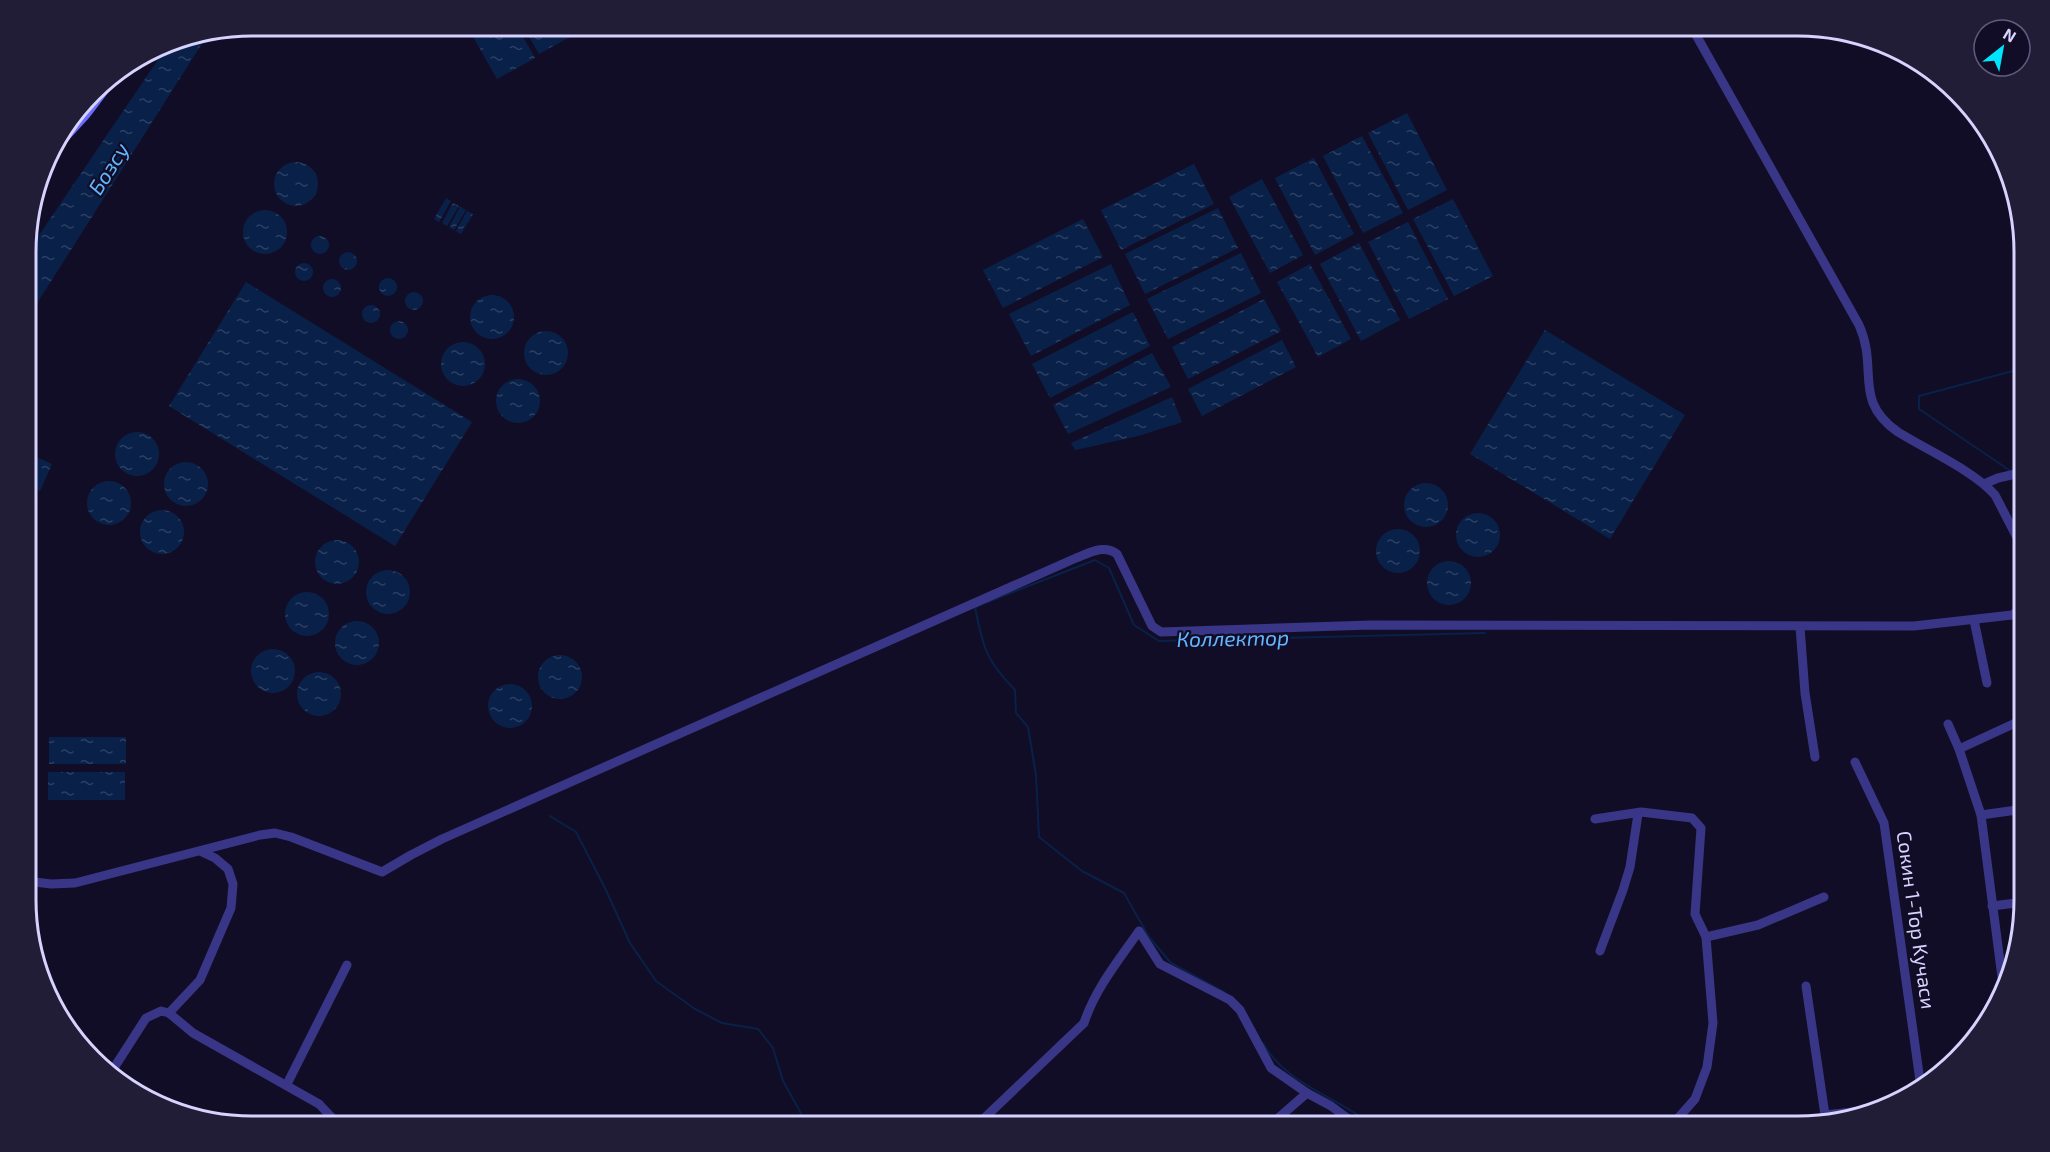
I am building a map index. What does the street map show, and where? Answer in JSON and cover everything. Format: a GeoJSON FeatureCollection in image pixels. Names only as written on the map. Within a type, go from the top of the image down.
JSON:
{"type":"FeatureCollection","features":[{"type":"Feature","properties":{"kind":"street"},"geometry":{"type":"LineString","coordinates":[[1697,36],[1859,325],[1867,346],[1869,390],[1876,412],[1888,426],[1984,484],[1995,495],[2014,532]]}},
{"type":"Feature","properties":{"kind":"street"},"geometry":{"type":"LineString","coordinates":[[1984,484],[2014,474]]}},
{"type":"Feature","properties":{"kind":"street"},"geometry":{"type":"LineString","coordinates":[[36,882],[75,883],[202,852],[260,835],[282,834],[382,872],[453,834],[1076,558],[1105,549],[1111,549],[1117,554],[1152,626],[1161,632],[1371,626],[1914,626],[2014,614]]}},
{"type":"Feature","properties":{"kind":"street"},"geometry":{"type":"LineString","coordinates":[[1974,620],[1987,683]]}},
{"type":"Feature","properties":{"kind":"street"},"geometry":{"type":"LineString","coordinates":[[1800,627],[1805,693],[1815,758]]}},
{"type":"Feature","properties":{"kind":"street"},"geometry":{"type":"LineString","coordinates":[[1947,724],[1959,749],[1981,815],[2001,973]]}},
{"type":"Feature","properties":{"kind":"street"},"geometry":{"type":"LineString","coordinates":[[1959,749],[2014,724]]}},
{"type":"Feature","properties":{"kind":"street","name":"Сокин 1-Тор Kучаси"},"geometry":{"type":"LineString","coordinates":[[1855,762],[1884,823],[1921,1078]]}},
{"type":"Feature","properties":{"kind":"street"},"geometry":{"type":"LineString","coordinates":[[1981,815],[2014,810]]}},
{"type":"Feature","properties":{"kind":"street"},"geometry":{"type":"LineString","coordinates":[[1600,951],[1630,867],[1638,813]]}},
{"type":"Feature","properties":{"kind":"street"},"geometry":{"type":"LineString","coordinates":[[1595,819],[1638,813],[1692,818],[1701,828],[1695,914],[1706,937],[1713,1023],[1707,1067],[1695,1099],[1680,1116]]}},
{"type":"Feature","properties":{"kind":"street"},"geometry":{"type":"LineString","coordinates":[[169,1013],[200,980],[231,908],[233,884],[228,869],[215,858],[202,852]]}},
{"type":"Feature","properties":{"kind":"street"},"geometry":{"type":"LineString","coordinates":[[1706,937],[1758,925],[1824,897]]}},
{"type":"Feature","properties":{"kind":"street"},"geometry":{"type":"LineString","coordinates":[[1992,906],[2014,903]]}},
{"type":"Feature","properties":{"kind":"street"},"geometry":{"type":"LineString","coordinates":[[987,1116],[1083,1023],[1089,1006],[1101,986],[1139,931],[1160,964],[1230,1000],[1240,1010],[1271,1068],[1344,1116]]}},
{"type":"Feature","properties":{"kind":"street"},"geometry":{"type":"LineString","coordinates":[[287,1084],[347,965]]}},
{"type":"Feature","properties":{"kind":"street"},"geometry":{"type":"LineString","coordinates":[[1806,986],[1825,1114]]}},
{"type":"Feature","properties":{"kind":"street"},"geometry":{"type":"LineString","coordinates":[[115,1066],[146,1018],[161,1011],[169,1013],[193,1033],[287,1084],[319,1104],[330,1116]]}},
{"type":"Feature","properties":{"kind":"street"},"geometry":{"type":"LineString","coordinates":[[1281,1116],[1307,1093]]}},
{"type":"Feature","properties":{"kind":"water"},"geometry":{"type":"Polygon","coordinates":[[[473,36],[523,36],[535,58],[497,79],[473,36]]]}},
{"type":"Feature","properties":{"kind":"water"},"geometry":{"type":"Polygon","coordinates":[[[529,36],[572,36],[539,54],[529,36]]]}},
{"type":"Feature","properties":{"kind":"water","name":"Бозсу"},"geometry":{"type":"Polygon","coordinates":[[[203,41],[36,305],[36,240],[161,56],[203,41]]]}},
{"type":"Feature","properties":{"kind":"water"},"geometry":{"type":"Polygon","coordinates":[[[1407,113],[1447,190],[1408,210],[1368,133],[1407,113]]]}},
{"type":"Feature","properties":{"kind":"water"},"geometry":{"type":"Polygon","coordinates":[[[1362,136],[1403,213],[1363,233],[1323,156],[1362,136]]]}},
{"type":"Feature","properties":{"kind":"water"},"geometry":{"type":"Polygon","coordinates":[[[1314,158],[1354,234],[1315,255],[1275,178],[1314,158]]]}},
{"type":"Feature","properties":{"kind":"water"},"geometry":{"type":"Polygon","coordinates":[[[296,162],[305,163],[312,168],[317,175],[317,193],[312,200],[305,205],[296,206],[287,205],[280,200],[275,193],[274,184],[275,175],[280,168],[287,163],[296,162]]]}},
{"type":"Feature","properties":{"kind":"water"},"geometry":{"type":"Polygon","coordinates":[[[1194,164],[1214,204],[1121,250],[1101,210],[1194,164]]]}},
{"type":"Feature","properties":{"kind":"water"},"geometry":{"type":"Polygon","coordinates":[[[1262,179],[1303,255],[1270,273],[1229,197],[1262,179]]]}},
{"type":"Feature","properties":{"kind":"water"},"geometry":{"type":"Polygon","coordinates":[[[446,198],[451,201],[439,222],[434,219],[446,198]]]}},
{"type":"Feature","properties":{"kind":"water"},"geometry":{"type":"Polygon","coordinates":[[[1453,199],[1493,276],[1454,296],[1413,219],[1453,199]]]}},
{"type":"Feature","properties":{"kind":"water"},"geometry":{"type":"Polygon","coordinates":[[[453,203],[459,206],[447,226],[442,223],[453,203]]]}},
{"type":"Feature","properties":{"kind":"water"},"geometry":{"type":"Polygon","coordinates":[[[460,207],[466,210],[454,230],[449,227],[460,207]]]}},
{"type":"Feature","properties":{"kind":"water"},"geometry":{"type":"Polygon","coordinates":[[[1218,208],[1238,248],[1145,294],[1125,254],[1218,208]]]}},
{"type":"Feature","properties":{"kind":"water"},"geometry":{"type":"Polygon","coordinates":[[[265,210],[274,211],[281,216],[286,223],[286,241],[281,248],[274,253],[265,254],[256,253],[249,248],[244,241],[243,232],[244,223],[249,216],[256,211],[265,210]]]}},
{"type":"Feature","properties":{"kind":"water"},"geometry":{"type":"Polygon","coordinates":[[[467,211],[473,214],[461,234],[456,231],[467,211]]]}},
{"type":"Feature","properties":{"kind":"water"},"geometry":{"type":"Polygon","coordinates":[[[1083,219],[1103,257],[1003,308],[983,270],[1083,219]]]}},
{"type":"Feature","properties":{"kind":"water"},"geometry":{"type":"Polygon","coordinates":[[[1408,222],[1448,299],[1409,319],[1368,242],[1408,222]]]}},
{"type":"Feature","properties":{"kind":"water"},"geometry":{"type":"Polygon","coordinates":[[[316,236],[324,236],[329,241],[327,252],[316,254],[311,249],[311,241],[316,236]]]}},
{"type":"Feature","properties":{"kind":"water"},"geometry":{"type":"Polygon","coordinates":[[[1359,243],[1400,320],[1361,341],[1320,264],[1359,243]]]}},
{"type":"Feature","properties":{"kind":"water"},"geometry":{"type":"Polygon","coordinates":[[[344,252],[352,252],[357,257],[355,268],[344,270],[339,265],[339,257],[344,252]]]}},
{"type":"Feature","properties":{"kind":"water"},"geometry":{"type":"Polygon","coordinates":[[[1241,253],[1261,293],[1168,339],[1147,299],[1241,253]]]}},
{"type":"Feature","properties":{"kind":"water"},"geometry":{"type":"Polygon","coordinates":[[[300,263],[308,263],[313,268],[311,279],[300,281],[295,276],[295,268],[300,263]]]}},
{"type":"Feature","properties":{"kind":"water"},"geometry":{"type":"Polygon","coordinates":[[[1111,264],[1130,305],[1031,356],[1009,314],[1111,264]]]}},
{"type":"Feature","properties":{"kind":"water"},"geometry":{"type":"Polygon","coordinates":[[[1310,264],[1351,339],[1318,357],[1277,282],[1310,264]]]}},
{"type":"Feature","properties":{"kind":"water"},"geometry":{"type":"Polygon","coordinates":[[[384,278],[392,278],[397,283],[395,294],[384,296],[379,291],[379,283],[384,278]]]}},
{"type":"Feature","properties":{"kind":"water"},"geometry":{"type":"Polygon","coordinates":[[[328,279],[336,279],[341,284],[339,295],[328,297],[323,292],[323,284],[328,279]]]}},
{"type":"Feature","properties":{"kind":"water"},"geometry":{"type":"Polygon","coordinates":[[[246,282],[472,422],[395,546],[169,406],[246,282]]]}},
{"type":"Feature","properties":{"kind":"water"},"geometry":{"type":"Polygon","coordinates":[[[410,292],[418,292],[423,297],[421,308],[410,310],[405,305],[405,297],[410,292]]]}},
{"type":"Feature","properties":{"kind":"water"},"geometry":{"type":"Polygon","coordinates":[[[492,295],[501,296],[508,301],[513,308],[513,326],[508,333],[501,338],[492,339],[483,338],[476,333],[471,326],[470,317],[471,308],[476,301],[483,296],[492,295]]]}},
{"type":"Feature","properties":{"kind":"water"},"geometry":{"type":"Polygon","coordinates":[[[1264,299],[1281,331],[1188,379],[1172,347],[1264,299]]]}},
{"type":"Feature","properties":{"kind":"water"},"geometry":{"type":"Polygon","coordinates":[[[367,305],[375,305],[380,310],[378,321],[367,323],[362,318],[362,310],[367,305]]]}},
{"type":"Feature","properties":{"kind":"water"},"geometry":{"type":"Polygon","coordinates":[[[1133,312],[1150,346],[1050,398],[1032,364],[1133,312]]]}},
{"type":"Feature","properties":{"kind":"water"},"geometry":{"type":"Polygon","coordinates":[[[395,321],[403,321],[408,326],[406,337],[395,339],[390,334],[390,326],[395,321]]]}},
{"type":"Feature","properties":{"kind":"water"},"geometry":{"type":"Polygon","coordinates":[[[1545,330],[1685,415],[1610,539],[1470,454],[1545,330]]]}},
{"type":"Feature","properties":{"kind":"water"},"geometry":{"type":"Polygon","coordinates":[[[546,331],[555,332],[562,337],[567,344],[567,362],[562,369],[555,374],[546,375],[537,374],[530,369],[525,362],[524,353],[525,344],[530,337],[537,332],[546,331]]]}},
{"type":"Feature","properties":{"kind":"water"},"geometry":{"type":"Polygon","coordinates":[[[1282,340],[1296,367],[1202,416],[1188,389],[1282,340]]]}},
{"type":"Feature","properties":{"kind":"water"},"geometry":{"type":"Polygon","coordinates":[[[463,342],[472,343],[479,348],[484,355],[484,373],[479,380],[472,385],[463,386],[454,385],[447,380],[442,373],[441,364],[442,355],[447,348],[454,343],[463,342]]]}},
{"type":"Feature","properties":{"kind":"water"},"geometry":{"type":"Polygon","coordinates":[[[1152,353],[1171,387],[1068,434],[1053,405],[1152,353]]]}},
{"type":"Feature","properties":{"kind":"water"},"geometry":{"type":"Polygon","coordinates":[[[518,379],[527,380],[534,385],[539,392],[539,410],[534,417],[527,422],[518,423],[509,422],[502,417],[497,410],[496,401],[497,392],[502,385],[509,380],[518,379]]]}},
{"type":"Feature","properties":{"kind":"water"},"geometry":{"type":"Polygon","coordinates":[[[1172,397],[1182,422],[1138,436],[1075,450],[1071,443],[1172,397]]]}},
{"type":"Feature","properties":{"kind":"water"},"geometry":{"type":"Polygon","coordinates":[[[137,432],[146,433],[153,438],[158,445],[158,463],[153,470],[146,475],[137,476],[128,475],[121,470],[116,463],[115,454],[116,445],[121,438],[128,433],[137,432]]]}},
{"type":"Feature","properties":{"kind":"water"},"geometry":{"type":"Polygon","coordinates":[[[36,457],[52,464],[40,491],[36,489],[36,457]]]}},
{"type":"Feature","properties":{"kind":"water"},"geometry":{"type":"Polygon","coordinates":[[[186,462],[195,463],[202,468],[207,475],[207,493],[202,500],[195,505],[186,506],[177,505],[170,500],[165,493],[164,484],[165,475],[170,468],[177,463],[186,462]]]}},
{"type":"Feature","properties":{"kind":"water"},"geometry":{"type":"Polygon","coordinates":[[[109,481],[118,482],[125,487],[130,494],[130,512],[125,519],[118,524],[109,525],[100,524],[93,519],[88,512],[87,503],[88,494],[93,487],[100,482],[109,481]]]}},
{"type":"Feature","properties":{"kind":"water"},"geometry":{"type":"Polygon","coordinates":[[[1426,483],[1435,484],[1442,489],[1447,496],[1447,514],[1442,521],[1435,526],[1426,527],[1417,526],[1410,521],[1405,514],[1404,505],[1405,496],[1410,489],[1417,484],[1426,483]]]}},
{"type":"Feature","properties":{"kind":"water"},"geometry":{"type":"Polygon","coordinates":[[[162,510],[171,511],[178,516],[183,523],[183,541],[178,548],[171,553],[162,554],[153,553],[146,548],[141,541],[140,532],[141,523],[146,516],[153,511],[162,510]]]}},
{"type":"Feature","properties":{"kind":"water"},"geometry":{"type":"Polygon","coordinates":[[[1478,513],[1487,514],[1494,519],[1499,526],[1499,544],[1494,551],[1487,556],[1478,557],[1469,556],[1462,551],[1457,544],[1456,535],[1457,526],[1462,519],[1469,514],[1478,513]]]}},
{"type":"Feature","properties":{"kind":"water"},"geometry":{"type":"Polygon","coordinates":[[[1398,529],[1407,530],[1414,535],[1419,542],[1419,560],[1414,567],[1407,572],[1398,573],[1389,572],[1382,567],[1377,560],[1376,551],[1377,542],[1382,535],[1389,530],[1398,529]]]}},
{"type":"Feature","properties":{"kind":"water"},"geometry":{"type":"Polygon","coordinates":[[[337,540],[346,541],[353,546],[358,553],[358,571],[353,578],[346,583],[337,584],[328,583],[321,578],[316,571],[315,562],[316,553],[321,546],[328,541],[337,540]]]}},
{"type":"Feature","properties":{"kind":"water"},"geometry":{"type":"Polygon","coordinates":[[[1449,561],[1458,562],[1465,567],[1470,574],[1470,592],[1465,599],[1458,604],[1449,605],[1440,604],[1433,599],[1428,592],[1427,583],[1428,574],[1433,567],[1440,562],[1449,561]]]}},
{"type":"Feature","properties":{"kind":"water"},"geometry":{"type":"Polygon","coordinates":[[[388,570],[397,571],[404,576],[409,583],[409,601],[404,608],[397,613],[388,614],[379,613],[372,608],[367,601],[366,592],[367,583],[372,576],[379,571],[388,570]]]}},
{"type":"Feature","properties":{"kind":"water"},"geometry":{"type":"Polygon","coordinates":[[[307,592],[316,593],[323,598],[328,605],[328,623],[323,630],[316,635],[307,636],[298,635],[291,630],[286,623],[285,614],[286,605],[291,598],[298,593],[307,592]]]}},
{"type":"Feature","properties":{"kind":"water"},"geometry":{"type":"Polygon","coordinates":[[[357,621],[366,622],[373,627],[378,634],[378,652],[373,659],[366,664],[357,665],[348,664],[341,659],[336,652],[335,643],[336,634],[341,627],[348,622],[357,621]]]}},
{"type":"Feature","properties":{"kind":"water"},"geometry":{"type":"Polygon","coordinates":[[[273,649],[282,650],[289,655],[294,662],[294,680],[289,687],[282,692],[273,693],[264,692],[257,687],[252,680],[251,671],[252,662],[257,655],[264,650],[273,649]]]}},
{"type":"Feature","properties":{"kind":"water"},"geometry":{"type":"Polygon","coordinates":[[[560,655],[569,656],[576,661],[581,668],[581,686],[576,693],[569,698],[560,699],[551,698],[544,693],[539,686],[538,677],[539,668],[544,661],[551,656],[560,655]]]}},
{"type":"Feature","properties":{"kind":"water"},"geometry":{"type":"Polygon","coordinates":[[[319,672],[328,673],[335,678],[340,685],[340,703],[335,710],[328,715],[319,716],[310,715],[303,710],[298,703],[297,694],[298,685],[303,678],[310,673],[319,672]]]}},
{"type":"Feature","properties":{"kind":"water"},"geometry":{"type":"Polygon","coordinates":[[[510,684],[519,685],[526,690],[531,697],[531,715],[526,722],[519,727],[510,728],[501,727],[494,722],[489,715],[488,706],[489,697],[494,690],[501,685],[510,684]]]}},
{"type":"Feature","properties":{"kind":"water"},"geometry":{"type":"Polygon","coordinates":[[[49,737],[126,737],[126,764],[49,764],[49,737]]]}},
{"type":"Feature","properties":{"kind":"water"},"geometry":{"type":"Polygon","coordinates":[[[48,772],[125,772],[125,800],[48,800],[48,772]]]}},
{"type":"Feature","properties":{"kind":"waterway","name":"Коллектор"},"geometry":{"type":"LineString","coordinates":[[2012,472],[1919,409],[1919,396],[2014,371]]}},
{"type":"Feature","properties":{"kind":"waterway","name":"Коллектор"},"geometry":{"type":"LineString","coordinates":[[1224,992],[1171,963],[1149,937],[1124,893],[1082,871],[1039,837],[1036,775],[1028,727],[1016,713],[1015,690],[987,653],[975,607],[1095,560],[1109,568],[1134,625],[1159,641],[1485,633]]}},
{"type":"Feature","properties":{"kind":"waterway"},"geometry":{"type":"LineString","coordinates":[[550,816],[576,832],[630,943],[656,981],[695,1009],[722,1023],[758,1029],[773,1048],[783,1081],[802,1116]]}},
{"type":"Feature","properties":{"kind":"waterway","name":"Коллектор"},"geometry":{"type":"LineString","coordinates":[[1263,1043],[1285,1070],[1359,1116]]}}]}
